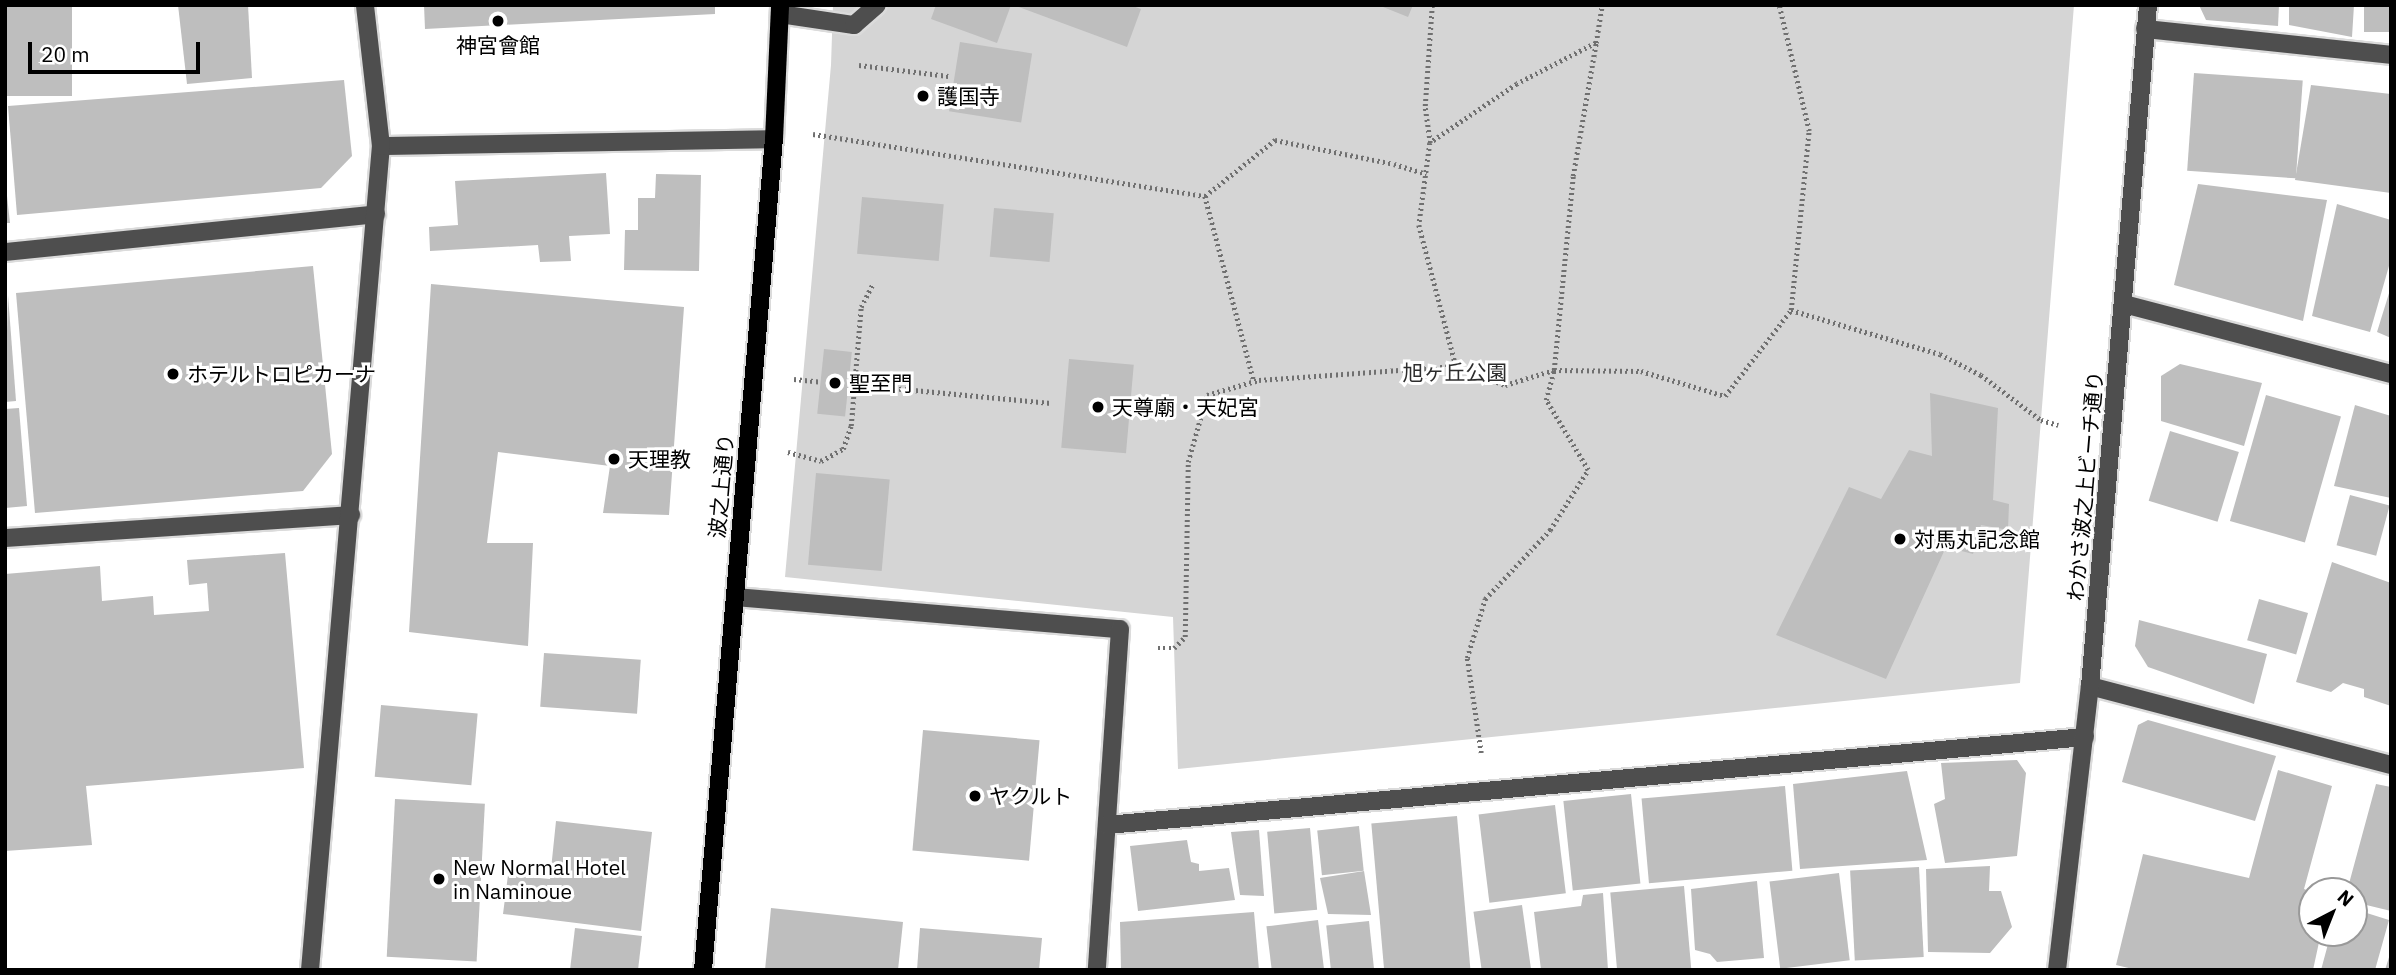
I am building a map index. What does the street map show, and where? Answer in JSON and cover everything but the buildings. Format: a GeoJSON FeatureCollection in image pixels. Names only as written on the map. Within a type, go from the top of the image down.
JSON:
{"type":"FeatureCollection","features":[{"type":"Feature","properties":{"kind":"main road","name":"波之上通り"},"geometry":{"type":"LineString","coordinates":[[703,970],[774,139],[780,10]]}},
{"type":"Feature","properties":{"kind":"street"},"geometry":{"type":"LineString","coordinates":[[310,970],[382,146],[365,5]]}},
{"type":"Feature","properties":{"kind":"street"},"geometry":{"type":"LineString","coordinates":[[780,10],[854,25],[877,5]]}},
{"type":"Feature","properties":{"kind":"street","name":"わかさ波之上ビーチ通り"},"geometry":{"type":"LineString","coordinates":[[2057,970],[2090,686],[2148,5]]}},
{"type":"Feature","properties":{"kind":"street"},"geometry":{"type":"LineString","coordinates":[[2145,29],[2391,55]]}},
{"type":"Feature","properties":{"kind":"street"},"geometry":{"type":"LineString","coordinates":[[382,146],[774,139]]}},
{"type":"Feature","properties":{"kind":"street"},"geometry":{"type":"LineString","coordinates":[[5,252],[376,214]]}},
{"type":"Feature","properties":{"kind":"street"},"geometry":{"type":"LineString","coordinates":[[2124,304],[2391,374]]}},
{"type":"Feature","properties":{"kind":"street"},"geometry":{"type":"LineString","coordinates":[[5,538],[351,514]]}},
{"type":"Feature","properties":{"kind":"street"},"geometry":{"type":"LineString","coordinates":[[735,597],[1120,629],[1097,970]]}},
{"type":"Feature","properties":{"kind":"street"},"geometry":{"type":"LineString","coordinates":[[2090,686],[2391,765]]}},
{"type":"Feature","properties":{"kind":"street"},"geometry":{"type":"LineString","coordinates":[[1107,824],[2085,737]]}},
{"type":"Feature","properties":{"kind":"path"},"geometry":{"type":"LineString","coordinates":[[1432,5],[1425,106],[1430,143],[1419,225],[1456,366]]}},
{"type":"Feature","properties":{"kind":"path"},"geometry":{"type":"LineString","coordinates":[[1491,790],[1478,738],[1467,658],[1485,599],[1550,530],[1588,470],[1546,400],[1555,370],[1573,176],[1602,5]]}},
{"type":"Feature","properties":{"kind":"path"},"geometry":{"type":"LineString","coordinates":[[1119,647],[1174,648],[1185,637],[1188,462],[1207,395],[1254,381],[1456,366],[1505,385],[1555,370],[1641,371],[1725,396],[1791,310],[1809,131],[1779,5]]}},
{"type":"Feature","properties":{"kind":"path"},"geometry":{"type":"LineString","coordinates":[[1430,143],[1517,84],[1596,43]]}},
{"type":"Feature","properties":{"kind":"path"},"geometry":{"type":"LineString","coordinates":[[855,65],[948,76]]}},
{"type":"Feature","properties":{"kind":"path"},"geometry":{"type":"LineString","coordinates":[[812,134],[1205,196],[1275,140],[1394,164],[1426,174]]}},
{"type":"Feature","properties":{"kind":"path"},"geometry":{"type":"LineString","coordinates":[[1205,196],[1254,381]]}},
{"type":"Feature","properties":{"kind":"path"},"geometry":{"type":"LineString","coordinates":[[787,452],[821,461],[843,449],[850,426],[861,307],[873,283]]}},
{"type":"Feature","properties":{"kind":"path"},"geometry":{"type":"LineString","coordinates":[[1791,310],[1940,354],[1981,375],[2041,420],[2058,425]]}},
{"type":"Feature","properties":{"kind":"path"},"geometry":{"type":"LineString","coordinates":[[793,379],[821,382]]}},
{"type":"Feature","properties":{"kind":"path"},"geometry":{"type":"LineString","coordinates":[[852,385],[1051,403]]}},
{"type":"Feature","properties":{"kind":"green space","name":"旭ヶ丘公園"},"geometry":{"type":"Polygon","coordinates":[[[833,5],[2074,5],[2020,683],[1178,769],[1173,617],[785,577],[831,65],[833,5]]]}},
{"type":"Feature","properties":{"kind":"place","name":"神宮會館"},"geometry":{"type":"Point","coordinates":[498,21]}},
{"type":"Feature","properties":{"kind":"place","name":"護国寺"},"geometry":{"type":"Point","coordinates":[923,96]}},
{"type":"Feature","properties":{"kind":"place","name":"ホテルトロピカーナ"},"geometry":{"type":"Point","coordinates":[173,374]}},
{"type":"Feature","properties":{"kind":"place","name":"聖至門"},"geometry":{"type":"Point","coordinates":[835,383]}},
{"type":"Feature","properties":{"kind":"place","name":"天尊廟・天妃宮"},"geometry":{"type":"Point","coordinates":[1098,407]}},
{"type":"Feature","properties":{"kind":"place","name":"天理教"},"geometry":{"type":"Point","coordinates":[614,459]}},
{"type":"Feature","properties":{"kind":"place","name":"対馬丸記念館"},"geometry":{"type":"Point","coordinates":[1900,539]}},
{"type":"Feature","properties":{"kind":"place","name":"ヤクルト"},"geometry":{"type":"Point","coordinates":[975,796]}},
{"type":"Feature","properties":{"kind":"place","name":"New Normal Hotel in Naminoue"},"geometry":{"type":"Point","coordinates":[439,879]}}]}
